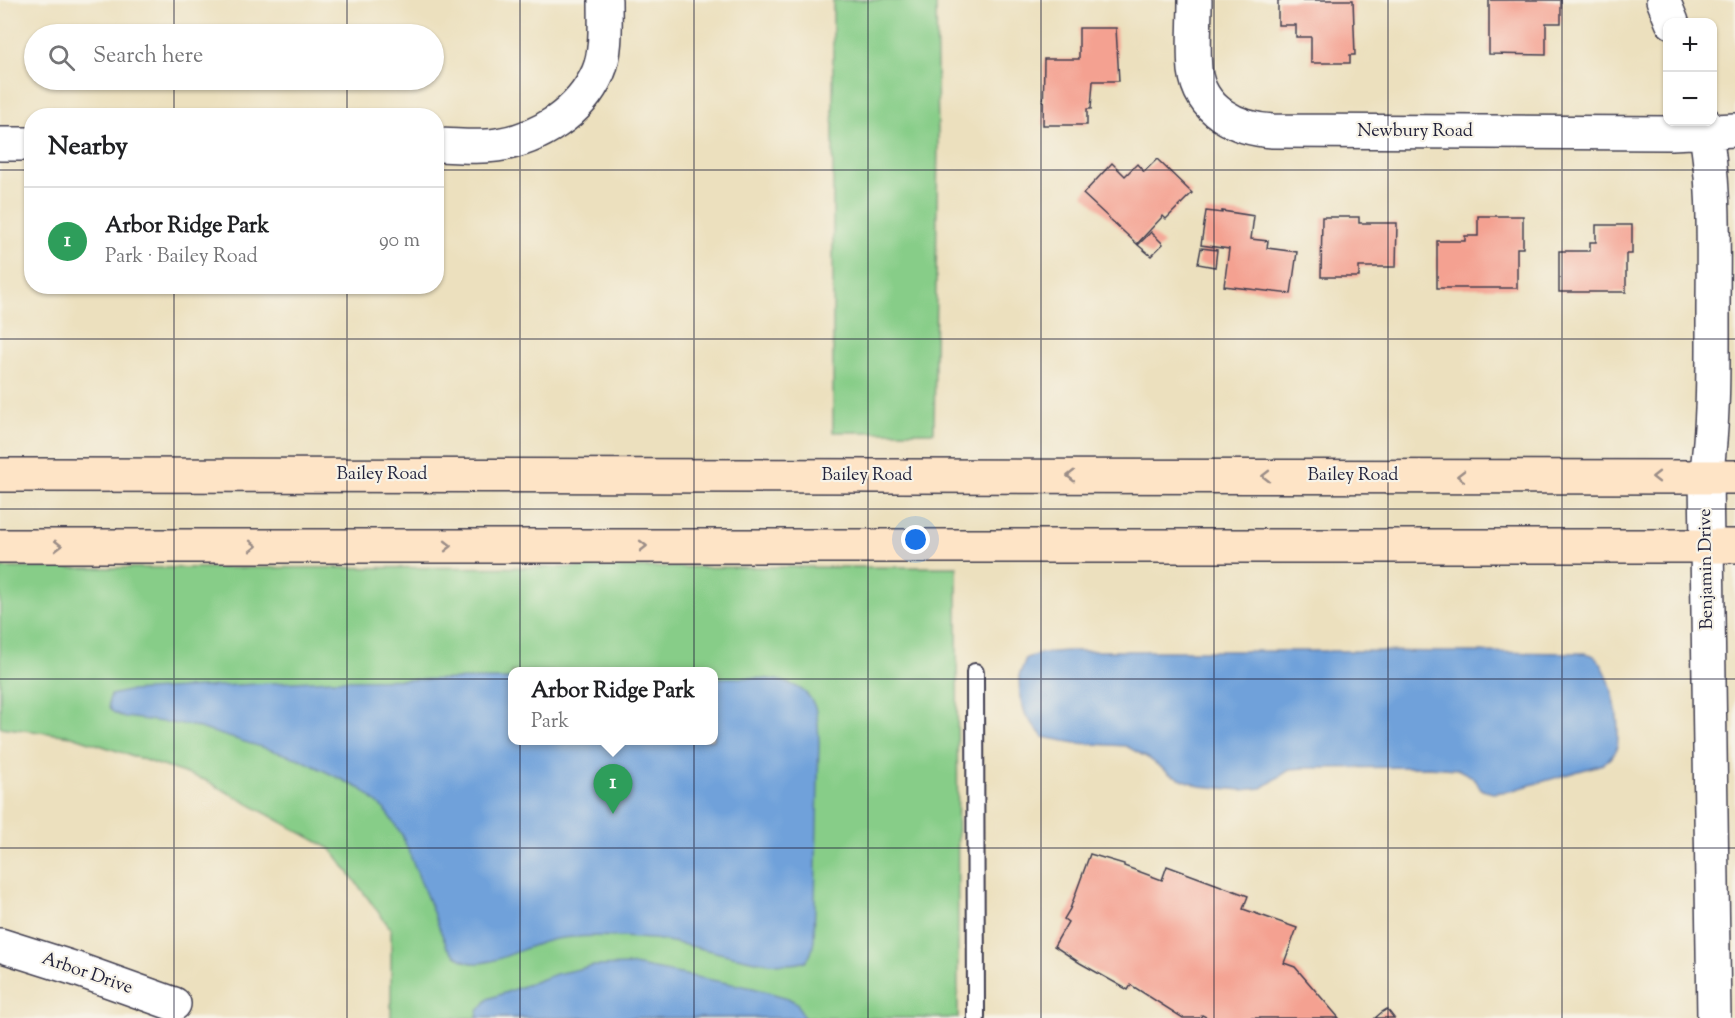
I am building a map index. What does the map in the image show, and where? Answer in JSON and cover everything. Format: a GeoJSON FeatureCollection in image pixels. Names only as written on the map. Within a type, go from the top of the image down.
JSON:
{"type":"FeatureCollection","features":[{"type":"Feature","properties":{"kind":"main road","name":"Bailey Road"},"geometry":{"type":"LineString","coordinates":[[0,475],[1721,477]]}},
{"type":"Feature","properties":{"kind":"main road"},"geometry":{"type":"LineString","coordinates":[[0,546],[1721,546]]}},
{"type":"Feature","properties":{"kind":"street"},"geometry":{"type":"LineString","coordinates":[[444,145],[495,145],[523,140],[555,124],[579,102],[599,72],[605,37],[605,0]]}},
{"type":"Feature","properties":{"kind":"street","name":"Newbury Road"},"geometry":{"type":"LineString","coordinates":[[1195,0],[1195,70],[1199,85],[1208,100],[1223,115],[1238,125],[1248,128],[1273,131],[1671,133],[1715,128]]}},
{"type":"Feature","properties":{"kind":"street"},"geometry":{"type":"LineString","coordinates":[[1663,0],[1670,18]]}},
{"type":"Feature","properties":{"kind":"street","name":"Benjamin Drive"},"geometry":{"type":"LineString","coordinates":[[1713,1018],[1721,546],[1721,477],[1712,434],[1714,218],[1712,175],[1715,128]]}},
{"type":"Feature","properties":{"kind":"street"},"geometry":{"type":"LineString","coordinates":[[0,144],[24,144]]}},
{"type":"Feature","properties":{"kind":"street","name":"Arbor Drive"},"geometry":{"type":"LineString","coordinates":[[0,945],[174,1004]]}},
{"type":"Feature","properties":{"kind":"lane"},"geometry":{"type":"LineString","coordinates":[[975,672],[976,1018]]}},
{"type":"Feature","properties":{"kind":"green space"},"geometry":{"type":"Polygon","coordinates":[[[833,0],[936,0],[938,139],[934,432],[833,432],[833,0]]]}},
{"type":"Feature","properties":{"kind":"green space"},"geometry":{"type":"Polygon","coordinates":[[[957,567],[958,1018],[391,1018],[391,929],[331,849],[205,780],[72,736],[0,727],[0,568],[957,567]]]}},
{"type":"Feature","properties":{"kind":"water"},"geometry":{"type":"Polygon","coordinates":[[[1066,651],[1585,653],[1594,656],[1600,663],[1611,688],[1617,719],[1617,745],[1614,754],[1603,764],[1510,791],[1493,793],[1482,790],[1471,776],[1457,769],[1429,767],[1291,769],[1262,788],[1242,790],[1199,786],[1170,774],[1126,746],[1076,743],[1043,737],[1026,716],[1020,697],[1019,676],[1026,658],[1042,653],[1066,651]]]}},
{"type":"Feature","properties":{"kind":"water"},"geometry":{"type":"Polygon","coordinates":[[[718,678],[770,679],[797,687],[807,694],[816,709],[818,718],[814,941],[810,955],[805,961],[792,964],[774,963],[731,956],[667,941],[592,936],[546,941],[487,962],[464,961],[447,947],[402,835],[385,810],[361,789],[300,759],[193,726],[125,717],[113,712],[109,707],[111,695],[128,691],[332,680],[508,679],[508,745],[718,745],[718,678]]]}},
{"type":"Feature","properties":{"kind":"water"},"geometry":{"type":"Polygon","coordinates":[[[633,965],[753,988],[788,998],[797,1003],[804,1018],[477,1018],[478,1011],[488,999],[556,974],[593,966],[633,965]]]}},
{"type":"Feature","properties":{"kind":"building"},"geometry":{"type":"Polygon","coordinates":[[[1278,0],[1353,0],[1355,55],[1350,55],[1350,63],[1311,63],[1311,37],[1296,37],[1296,25],[1278,25],[1278,0]]]}},
{"type":"Feature","properties":{"kind":"building"},"geometry":{"type":"Polygon","coordinates":[[[1489,0],[1561,0],[1561,23],[1546,23],[1546,55],[1489,54],[1489,0]]]}},
{"type":"Feature","properties":{"kind":"building"},"geometry":{"type":"Polygon","coordinates":[[[1079,28],[1116,28],[1119,81],[1093,81],[1091,109],[1087,109],[1087,125],[1043,125],[1044,59],[1079,59],[1079,28]]]}},
{"type":"Feature","properties":{"kind":"building"},"geometry":{"type":"Polygon","coordinates":[[[1157,159],[1192,193],[1166,219],[1163,216],[1137,244],[1083,194],[1112,163],[1125,176],[1137,164],[1144,172],[1157,159]]]}},
{"type":"Feature","properties":{"kind":"building"},"geometry":{"type":"Polygon","coordinates":[[[1206,211],[1254,216],[1251,239],[1268,241],[1267,248],[1297,252],[1291,294],[1224,286],[1229,249],[1201,245],[1206,211]]]}},
{"type":"Feature","properties":{"kind":"building"},"geometry":{"type":"Polygon","coordinates":[[[1478,216],[1523,216],[1523,248],[1517,248],[1517,288],[1437,288],[1437,241],[1465,241],[1465,236],[1478,236],[1478,216]]]}},
{"type":"Feature","properties":{"kind":"building"},"geometry":{"type":"Polygon","coordinates":[[[1322,217],[1359,217],[1359,223],[1397,223],[1396,267],[1359,267],[1359,277],[1321,277],[1322,217]]]}},
{"type":"Feature","properties":{"kind":"building"},"geometry":{"type":"Polygon","coordinates":[[[1596,225],[1632,225],[1632,254],[1626,254],[1626,292],[1559,292],[1559,251],[1590,251],[1590,242],[1596,242],[1596,225]]]}},
{"type":"Feature","properties":{"kind":"building"},"geometry":{"type":"Polygon","coordinates":[[[1151,232],[1163,244],[1151,256],[1138,245],[1151,232]]]}},
{"type":"Feature","properties":{"kind":"building"},"geometry":{"type":"Polygon","coordinates":[[[1201,248],[1217,250],[1215,267],[1198,264],[1201,248]]]}},
{"type":"Feature","properties":{"kind":"building"},"geometry":{"type":"Polygon","coordinates":[[[1090,854],[1124,864],[1124,866],[1162,880],[1167,866],[1248,896],[1243,909],[1297,928],[1284,963],[1295,967],[1339,1018],[1208,1018],[1202,1015],[1200,1018],[1183,1018],[1131,985],[1128,990],[1054,946],[1068,922],[1064,919],[1070,909],[1090,854]]]}},
{"type":"Feature","properties":{"kind":"building"},"geometry":{"type":"Polygon","coordinates":[[[1387,1009],[1394,1018],[1375,1018],[1382,1012],[1387,1009]]]}},
{"type":"Feature","properties":{"kind":"place","name":"Arbor Ridge Park"},"geometry":{"type":"Point","coordinates":[613,814]}}]}
